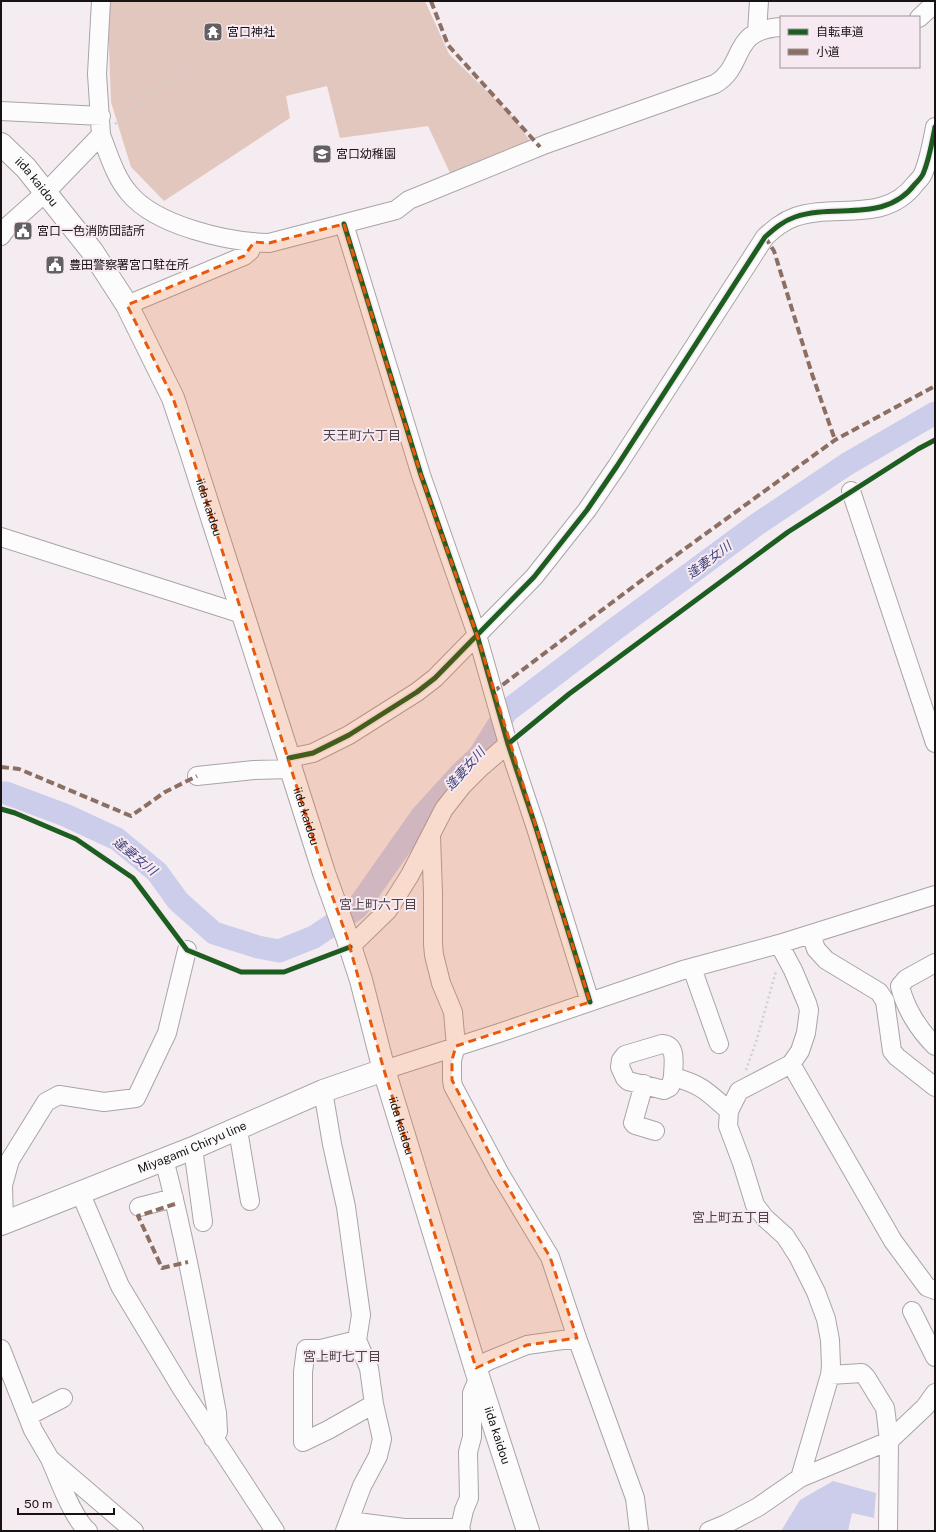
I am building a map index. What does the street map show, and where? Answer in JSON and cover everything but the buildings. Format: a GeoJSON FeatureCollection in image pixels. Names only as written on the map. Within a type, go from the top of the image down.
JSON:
{"type":"FeatureCollection","features":[{"type":"Feature","properties":{"kind":"main road","name":"iida kaidou"},"geometry":{"type":"LineString","coordinates":[[1,144],[26,168],[92,251],[127,305],[172,398],[191,452],[324,873],[361,980],[384,1070],[477,1373],[528,1531]]}},
{"type":"Feature","properties":{"kind":"main road","name":"Miyagami Chiryu line"},"geometry":{"type":"LineString","coordinates":[[3,1224],[238,1130],[323,1091],[384,1070]]}},
{"type":"Feature","properties":{"kind":"street"},"geometry":{"type":"LineString","coordinates":[[101,1],[97,74],[98,100],[101,116],[101,135],[121,183],[140,204],[149,211],[167,220],[216,236],[269,243],[396,210],[409,200],[546,144],[715,84],[722,80],[728,73],[747,40],[757,32],[764,29],[780,27]]}},
{"type":"Feature","properties":{"kind":"street"},"geometry":{"type":"LineString","coordinates":[[757,32],[759,1]]}},
{"type":"Feature","properties":{"kind":"street"},"geometry":{"type":"LineString","coordinates":[[920,17],[935,3]]}},
{"type":"Feature","properties":{"kind":"street"},"geometry":{"type":"LineString","coordinates":[[1,111],[101,116]]}},
{"type":"Feature","properties":{"kind":"street"},"geometry":{"type":"LineString","coordinates":[[197,776],[254,770],[290,764],[348,735],[417,692],[435,678],[534,577],[587,510],[765,237],[780,224],[796,216],[817,212],[872,209],[894,203],[909,192],[931,165],[935,127]]}},
{"type":"Feature","properties":{"kind":"street"},"geometry":{"type":"LineString","coordinates":[[1,236],[9,226],[46,192],[101,135]]}},
{"type":"Feature","properties":{"kind":"street"},"geometry":{"type":"LineString","coordinates":[[344,224],[421,475],[477,636],[507,741],[536,828],[590,1002]]}},
{"type":"Feature","properties":{"kind":"street"},"geometry":{"type":"LineString","coordinates":[[127,305],[244,256],[250,251],[254,242]]}},
{"type":"Feature","properties":{"kind":"street"},"geometry":{"type":"LineString","coordinates":[[851,491],[935,743]]}},
{"type":"Feature","properties":{"kind":"street"},"geometry":{"type":"LineString","coordinates":[[1,537],[242,614]]}},
{"type":"Feature","properties":{"kind":"street"},"geometry":{"type":"LineString","coordinates":[[348,942],[388,910],[410,875],[444,809],[462,786],[507,741]]}},
{"type":"Feature","properties":{"kind":"street"},"geometry":{"type":"LineString","coordinates":[[430,836],[434,955],[441,983],[453,1012],[456,1046],[452,1060],[451,1075],[453,1086],[500,1174],[550,1257],[577,1338],[635,1498],[640,1531]]}},
{"type":"Feature","properties":{"kind":"street"},"geometry":{"type":"LineString","coordinates":[[384,1070],[500,1033],[692,968],[779,944],[935,895]]}},
{"type":"Feature","properties":{"kind":"street"},"geometry":{"type":"LineString","coordinates":[[811,934],[816,949],[826,960],[879,992],[885,1001],[892,1052],[935,1087]]}},
{"type":"Feature","properties":{"kind":"street"},"geometry":{"type":"LineString","coordinates":[[779,944],[808,1003],[808,1022],[803,1043],[792,1064],[739,1091],[729,1111],[728,1126],[742,1162],[755,1205],[785,1236],[798,1256],[816,1292],[826,1319],[830,1340],[830,1375],[800,1478]]}},
{"type":"Feature","properties":{"kind":"street"},"geometry":{"type":"LineString","coordinates":[[3,1224],[3,1185],[10,1160],[46,1102],[59,1094],[104,1102],[136,1098],[167,1033],[187,950]]}},
{"type":"Feature","properties":{"kind":"street"},"geometry":{"type":"LineString","coordinates":[[935,963],[906,979],[900,986],[902,994],[911,1012],[927,1038],[935,1046]]}},
{"type":"Feature","properties":{"kind":"street"},"geometry":{"type":"LineString","coordinates":[[692,968],[719,1044]]}},
{"type":"Feature","properties":{"kind":"street"},"geometry":{"type":"LineString","coordinates":[[666,1044],[674,1051],[673,1077],[670,1087],[664,1090],[628,1081],[620,1067],[621,1060],[625,1055],[666,1044]]}},
{"type":"Feature","properties":{"kind":"street"},"geometry":{"type":"LineString","coordinates":[[792,1064],[893,1241],[927,1287],[935,1290]]}},
{"type":"Feature","properties":{"kind":"street"},"geometry":{"type":"LineString","coordinates":[[673,1077],[693,1082],[706,1090],[729,1111]]}},
{"type":"Feature","properties":{"kind":"street"},"geometry":{"type":"LineString","coordinates":[[644,1084],[633,1123],[655,1131]]}},
{"type":"Feature","properties":{"kind":"street"},"geometry":{"type":"LineString","coordinates":[[323,1091],[332,1144],[346,1207],[361,1315],[357,1340],[369,1368],[374,1404],[382,1439],[378,1456],[362,1486],[347,1526],[461,1529],[464,1510],[469,1498],[468,1452],[472,1436],[472,1393],[477,1373],[488,1361],[527,1345],[577,1338]]}},
{"type":"Feature","properties":{"kind":"street"},"geometry":{"type":"LineString","coordinates":[[238,1130],[250,1202]]}},
{"type":"Feature","properties":{"kind":"street"},"geometry":{"type":"LineString","coordinates":[[193,1148],[203,1222]]}},
{"type":"Feature","properties":{"kind":"street"},"geometry":{"type":"LineString","coordinates":[[164,1159],[174,1198],[217,1413],[218,1432],[213,1438]]}},
{"type":"Feature","properties":{"kind":"street"},"geometry":{"type":"LineString","coordinates":[[80,1192],[120,1286],[213,1438],[275,1531]]}},
{"type":"Feature","properties":{"kind":"street"},"geometry":{"type":"LineString","coordinates":[[139,1207],[174,1198]]}},
{"type":"Feature","properties":{"kind":"street"},"geometry":{"type":"LineString","coordinates":[[912,1311],[935,1357]]}},
{"type":"Feature","properties":{"kind":"street"},"geometry":{"type":"LineString","coordinates":[[357,1340],[321,1349],[306,1349],[303,1372],[303,1442],[328,1430],[374,1404]]}},
{"type":"Feature","properties":{"kind":"street"},"geometry":{"type":"LineString","coordinates":[[1,1349],[33,1430],[50,1459],[82,1527],[88,1531]]}},
{"type":"Feature","properties":{"kind":"street"},"geometry":{"type":"LineString","coordinates":[[830,1375],[862,1373],[885,1408],[889,1441],[888,1531]]}},
{"type":"Feature","properties":{"kind":"street"},"geometry":{"type":"LineString","coordinates":[[709,1531],[758,1507],[800,1478],[889,1441],[926,1407],[935,1393]]}},
{"type":"Feature","properties":{"kind":"street"},"geometry":{"type":"LineString","coordinates":[[28,1416],[63,1398]]}},
{"type":"Feature","properties":{"kind":"street"},"geometry":{"type":"LineString","coordinates":[[50,1459],[134,1531]]}},
{"type":"Feature","properties":{"kind":"path"},"geometry":{"type":"LineString","coordinates":[[101,135],[194,60]]}},
{"type":"Feature","properties":{"kind":"path"},"geometry":{"type":"LineString","coordinates":[[507,741],[788,532],[918,449],[935,440]]}},
{"type":"Feature","properties":{"kind":"path"},"geometry":{"type":"LineString","coordinates":[[1,809],[15,813],[76,839],[133,878],[187,950],[241,972],[284,972],[348,942]]}},
{"type":"Feature","properties":{"kind":"path"},"geometry":{"type":"LineString","coordinates":[[739,1091],[757,1039],[769,996],[777,966],[779,944]]}},
{"type":"Feature","properties":{"kind":"highlighted area"},"geometry":{"type":"Polygon","coordinates":[[[344,224],[421,475],[477,635],[590,1002],[456,1046],[452,1060],[452,1080],[500,1174],[550,1257],[577,1338],[527,1345],[476,1368],[384,1070],[347,937],[324,873],[191,452],[173,398],[127,305],[244,256],[254,242],[269,243],[344,224]]]}},
{"type":"Feature","properties":{"kind":"shaded area"},"geometry":{"type":"Polygon","coordinates":[[[111,1],[425,1],[449,54],[515,119],[534,147],[451,175],[428,126],[340,138],[327,86],[286,96],[290,118],[164,201],[131,167],[111,102],[108,22],[111,1]]]}},
{"type":"Feature","properties":{"kind":"water"},"geometry":{"type":"Polygon","coordinates":[[[833,1481],[876,1493],[874,1518],[852,1513],[848,1531],[781,1531],[800,1500],[833,1481]]]}},
{"type":"Feature","properties":{"kind":"waterway","name":"逢妻女川"},"geometry":{"type":"LineString","coordinates":[[1,793],[6,793],[65,815],[117,839],[157,872],[178,901],[214,933],[258,947],[279,951],[314,937],[357,908],[421,817],[461,773],[479,756],[507,711],[756,525],[847,464],[935,413]]}},
{"type":"Feature","properties":{"kind":"marked path"},"geometry":{"type":"LineString","coordinates":[[431,1],[448,45],[540,147]]}},
{"type":"Feature","properties":{"kind":"marked path"},"geometry":{"type":"LineString","coordinates":[[765,237],[774,251],[812,374],[835,440]]}},
{"type":"Feature","properties":{"kind":"marked path"},"geometry":{"type":"LineString","coordinates":[[493,692],[646,577],[835,440],[935,386]]}},
{"type":"Feature","properties":{"kind":"marked path"},"geometry":{"type":"LineString","coordinates":[[1,767],[19,769],[131,816],[165,792],[197,776]]}},
{"type":"Feature","properties":{"kind":"marked path"},"geometry":{"type":"LineString","coordinates":[[175,1204],[138,1216],[162,1268],[188,1262]]}},
{"type":"Feature","properties":{"kind":"cycle path"},"geometry":{"type":"LineString","coordinates":[[289,758],[313,753],[349,735],[417,692],[435,678],[534,577],[587,510],[765,237],[775,228],[795,217],[810,213],[874,208],[889,204],[903,196],[923,174],[929,157],[935,127]]}},
{"type":"Feature","properties":{"kind":"cycle path"},"geometry":{"type":"LineString","coordinates":[[344,224],[421,475],[477,635],[508,744],[536,828],[590,1002]]}},
{"type":"Feature","properties":{"kind":"cycle path"},"geometry":{"type":"LineString","coordinates":[[508,744],[569,694],[788,532],[918,449],[935,440]]}},
{"type":"Feature","properties":{"kind":"cycle path"},"geometry":{"type":"LineString","coordinates":[[1,809],[15,813],[76,839],[133,878],[187,950],[241,972],[284,972],[350,947]]}},
{"type":"Feature","properties":{"kind":"place","name":"宮口神社"},"geometry":{"type":"Point","coordinates":[213,32]}},
{"type":"Feature","properties":{"kind":"place","name":"宮口幼稚園"},"geometry":{"type":"Point","coordinates":[322,154]}},
{"type":"Feature","properties":{"kind":"place","name":"宮口一色消防団詰所"},"geometry":{"type":"Point","coordinates":[23,231]}},
{"type":"Feature","properties":{"kind":"place","name":"豊田警察署宮口駐在所"},"geometry":{"type":"Point","coordinates":[55,265]}},
{"type":"Feature","properties":{"kind":"district","name":"天王町六丁目"},"geometry":{"type":"Point","coordinates":[362,435]}},
{"type":"Feature","properties":{"kind":"district","name":"宮上町六丁目"},"geometry":{"type":"Point","coordinates":[378,904]}},
{"type":"Feature","properties":{"kind":"district","name":"宮上町五丁目"},"geometry":{"type":"Point","coordinates":[731,1217]}},
{"type":"Feature","properties":{"kind":"district","name":"宮上町七丁目"},"geometry":{"type":"Point","coordinates":[342,1356]}}]}
